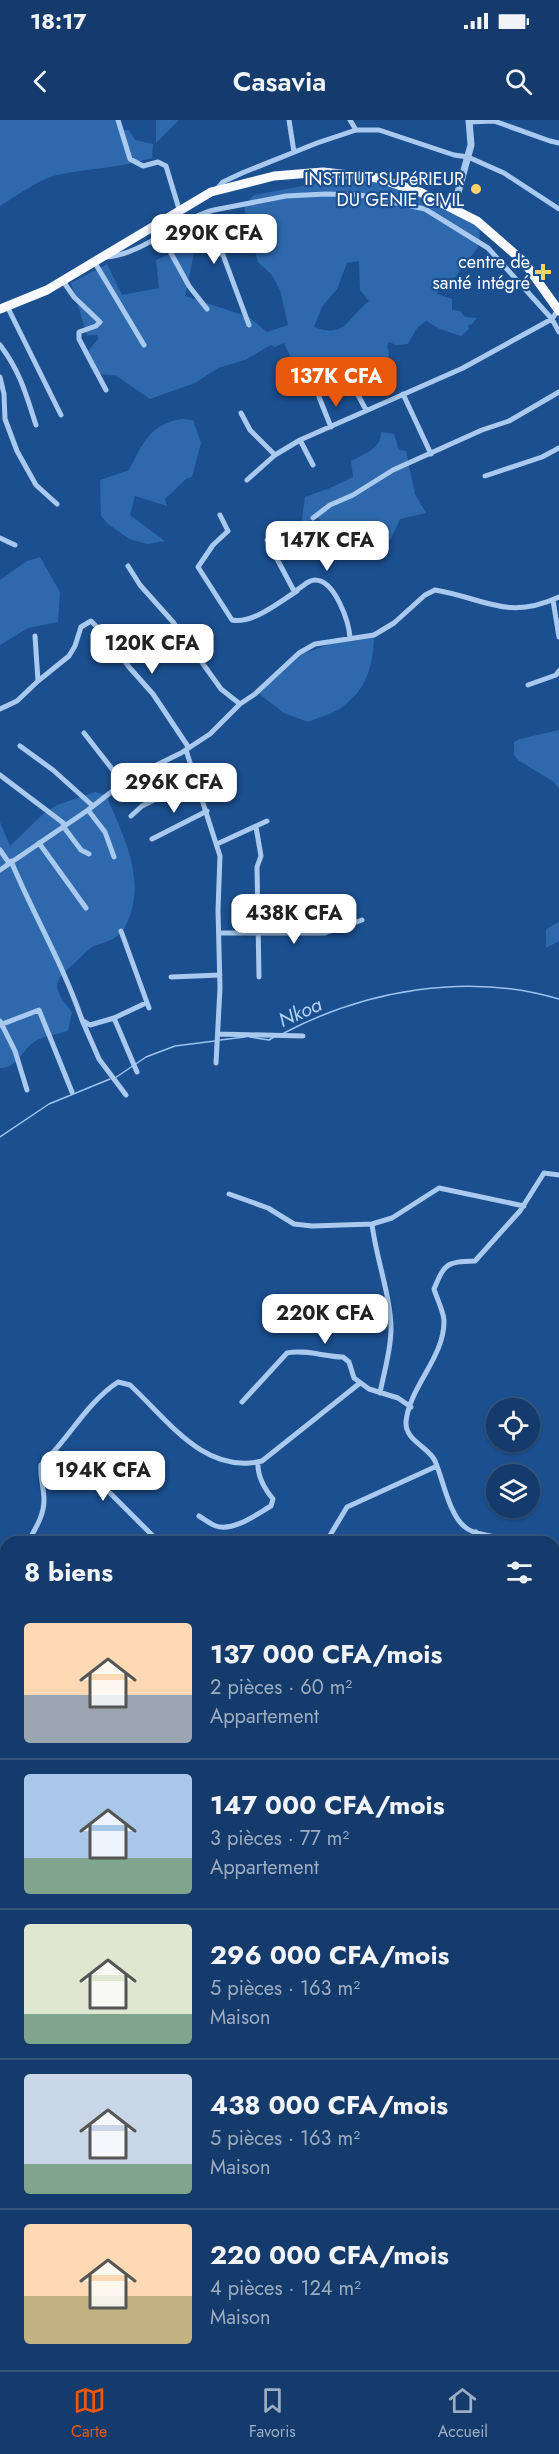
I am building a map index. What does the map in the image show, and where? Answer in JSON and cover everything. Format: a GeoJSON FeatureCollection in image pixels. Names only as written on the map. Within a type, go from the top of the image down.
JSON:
{"type":"FeatureCollection","features":[{"type":"Feature","properties":{"kind":"highway"},"geometry":{"type":"LineString","coordinates":[[3,307],[33,297],[63,281],[178,210],[215,190],[274,176],[336,173],[377,178],[420,192],[454,207],[477,221],[524,262],[559,311]]}},
{"type":"Feature","properties":{"kind":"street"},"geometry":{"type":"LineString","coordinates":[[118,120],[130,159],[143,166],[158,162],[166,166],[178,210],[201,244],[224,255],[249,325]]}},
{"type":"Feature","properties":{"kind":"street"},"geometry":{"type":"LineString","coordinates":[[289,120],[294,152]]}},
{"type":"Feature","properties":{"kind":"street"},"geometry":{"type":"LineString","coordinates":[[350,120],[356,130]]}},
{"type":"Feature","properties":{"kind":"street"},"geometry":{"type":"LineString","coordinates":[[454,207],[471,145],[469,121],[494,121],[550,141],[559,142]]}},
{"type":"Feature","properties":{"kind":"street"},"geometry":{"type":"LineString","coordinates":[[215,190],[232,178],[294,152],[356,130],[379,130],[454,156],[468,157],[504,173],[559,209]]}},
{"type":"Feature","properties":{"kind":"street"},"geometry":{"type":"LineString","coordinates":[[144,345],[98,260],[124,253],[214,210],[294,195],[360,195],[393,200],[425,209],[488,248],[552,319],[559,332]]}},
{"type":"Feature","properties":{"kind":"street"},"geometry":{"type":"LineString","coordinates":[[155,224],[189,286],[207,309]]}},
{"type":"Feature","properties":{"kind":"street"},"geometry":{"type":"LineString","coordinates":[[63,281],[74,297],[100,322],[96,326],[79,332],[79,339],[106,390]]}},
{"type":"Feature","properties":{"kind":"street"},"geometry":{"type":"LineString","coordinates":[[3,307],[62,415]]}},
{"type":"Feature","properties":{"kind":"street"},"geometry":{"type":"LineString","coordinates":[[247,480],[275,455],[300,440],[463,368],[552,319],[559,311]]}},
{"type":"Feature","properties":{"kind":"street"},"geometry":{"type":"LineString","coordinates":[[0,345],[3,353],[23,380],[36,425]]}},
{"type":"Feature","properties":{"kind":"street"},"geometry":{"type":"LineString","coordinates":[[353,376],[358,395],[366,410]]}},
{"type":"Feature","properties":{"kind":"street"},"geometry":{"type":"LineString","coordinates":[[0,378],[4,394],[5,419],[17,451],[36,485],[57,504]]}},
{"type":"Feature","properties":{"kind":"street"},"geometry":{"type":"LineString","coordinates":[[313,518],[330,504],[353,495],[393,470],[482,430],[509,421],[559,392]]}},
{"type":"Feature","properties":{"kind":"street"},"geometry":{"type":"LineString","coordinates":[[403,394],[431,454]]}},
{"type":"Feature","properties":{"kind":"street"},"geometry":{"type":"LineString","coordinates":[[319,398],[331,427]]}},
{"type":"Feature","properties":{"kind":"street"},"geometry":{"type":"LineString","coordinates":[[241,413],[250,429],[275,455]]}},
{"type":"Feature","properties":{"kind":"street"},"geometry":{"type":"LineString","coordinates":[[300,440],[304,452],[313,465]]}},
{"type":"Feature","properties":{"kind":"street"},"geometry":{"type":"LineString","coordinates":[[485,476],[542,458],[559,448]]}},
{"type":"Feature","properties":{"kind":"street"},"geometry":{"type":"LineString","coordinates":[[220,515],[228,531],[213,545],[198,567],[232,620],[240,621],[254,615],[312,580],[323,584],[343,609],[350,638]]}},
{"type":"Feature","properties":{"kind":"street"},"geometry":{"type":"LineString","coordinates":[[0,538],[15,545]]}},
{"type":"Feature","properties":{"kind":"street"},"geometry":{"type":"LineString","coordinates":[[267,540],[291,586],[297,591]]}},
{"type":"Feature","properties":{"kind":"street"},"geometry":{"type":"LineString","coordinates":[[128,566],[140,585],[173,622],[221,689],[240,704]]}},
{"type":"Feature","properties":{"kind":"street"},"geometry":{"type":"LineString","coordinates":[[0,870],[123,783],[188,749],[210,734],[240,704],[255,694],[299,653],[315,644],[374,635],[394,623],[425,595],[435,590],[487,605],[515,609],[533,607],[559,597]]}},
{"type":"Feature","properties":{"kind":"street"},"geometry":{"type":"LineString","coordinates":[[553,600],[559,637]]}},
{"type":"Feature","properties":{"kind":"street"},"geometry":{"type":"LineString","coordinates":[[0,710],[17,701],[69,656],[81,627],[91,621],[110,640],[129,668],[153,694],[188,749],[220,856],[219,1034],[216,1063]]}},
{"type":"Feature","properties":{"kind":"street"},"geometry":{"type":"LineString","coordinates":[[35,636],[35,664],[38,681]]}},
{"type":"Feature","properties":{"kind":"street"},"geometry":{"type":"LineString","coordinates":[[528,685],[555,675],[559,671]]}},
{"type":"Feature","properties":{"kind":"street"},"geometry":{"type":"LineString","coordinates":[[84,733],[123,783]]}},
{"type":"Feature","properties":{"kind":"street"},"geometry":{"type":"LineString","coordinates":[[20,746],[53,770],[90,808],[105,832],[114,857]]}},
{"type":"Feature","properties":{"kind":"street"},"geometry":{"type":"LineString","coordinates":[[0,774],[64,826],[81,850],[89,854]]}},
{"type":"Feature","properties":{"kind":"street"},"geometry":{"type":"LineString","coordinates":[[131,816],[142,806],[196,779]]}},
{"type":"Feature","properties":{"kind":"street"},"geometry":{"type":"LineString","coordinates":[[152,839],[207,811]]}},
{"type":"Feature","properties":{"kind":"street"},"geometry":{"type":"LineString","coordinates":[[217,844],[267,821]]}},
{"type":"Feature","properties":{"kind":"street"},"geometry":{"type":"LineString","coordinates":[[256,827],[261,856],[257,867],[259,977]]}},
{"type":"Feature","properties":{"kind":"street"},"geometry":{"type":"LineString","coordinates":[[39,843],[86,908]]}},
{"type":"Feature","properties":{"kind":"street"},"geometry":{"type":"LineString","coordinates":[[0,850],[10,862],[69,981],[82,1020],[99,1059],[126,1095]]}},
{"type":"Feature","properties":{"kind":"street"},"geometry":{"type":"LineString","coordinates":[[219,933],[326,933],[362,920]]}},
{"type":"Feature","properties":{"kind":"street"},"geometry":{"type":"LineString","coordinates":[[82,1020],[90,1025],[148,1005],[121,931]]}},
{"type":"Feature","properties":{"kind":"street"},"geometry":{"type":"LineString","coordinates":[[171,977],[220,975]]}},
{"type":"Feature","properties":{"kind":"street"},"geometry":{"type":"LineString","coordinates":[[27,1090],[15,1052],[0,1023],[39,1010],[72,1092]]}},
{"type":"Feature","properties":{"kind":"street"},"geometry":{"type":"LineString","coordinates":[[114,1018],[137,1072]]}},
{"type":"Feature","properties":{"kind":"street"},"geometry":{"type":"LineString","coordinates":[[219,1034],[303,1036]]}},
{"type":"Feature","properties":{"kind":"street"},"geometry":{"type":"LineString","coordinates":[[492,1536],[463,1527],[454,1512],[434,1458],[410,1436],[406,1423],[442,1334],[444,1318],[434,1289],[443,1267],[452,1262],[475,1261],[524,1206],[544,1173],[559,1174]]}},
{"type":"Feature","properties":{"kind":"street"},"geometry":{"type":"LineString","coordinates":[[229,1194],[268,1208],[294,1224],[312,1226],[372,1224],[392,1218],[439,1188],[524,1206]]}},
{"type":"Feature","properties":{"kind":"street"},"geometry":{"type":"LineString","coordinates":[[372,1224],[376,1253],[389,1308],[391,1330],[380,1393]]}},
{"type":"Feature","properties":{"kind":"street"},"geometry":{"type":"LineString","coordinates":[[242,1402],[287,1353],[297,1351],[325,1357],[343,1357],[349,1362],[354,1378],[360,1383],[369,1389],[398,1398],[411,1407]]}},
{"type":"Feature","properties":{"kind":"street"},"geometry":{"type":"LineString","coordinates":[[31,1536],[41,1516],[44,1500],[40,1479],[41,1465],[56,1452],[79,1418],[105,1391],[118,1382],[130,1385],[186,1442],[220,1460],[258,1462],[360,1383]]}},
{"type":"Feature","properties":{"kind":"street"},"geometry":{"type":"LineString","coordinates":[[56,1452],[109,1491],[153,1536]]}},
{"type":"Feature","properties":{"kind":"street"},"geometry":{"type":"LineString","coordinates":[[199,1516],[218,1527],[230,1526],[246,1521],[271,1506],[273,1499],[257,1471],[258,1462]]}},
{"type":"Feature","properties":{"kind":"street"},"geometry":{"type":"LineString","coordinates":[[330,1536],[347,1507],[437,1466]]}},
{"type":"Feature","properties":{"kind":"street"},"geometry":{"type":"LineString","coordinates":[[472,1536],[476,1532]]}},
{"type":"Feature","properties":{"kind":"shaded area"},"geometry":{"type":"Polygon","coordinates":[[[0,120],[120,120],[121,130],[129,130],[135,140],[153,144],[152,158],[129,164],[57,175],[34,185],[0,206],[0,120]]]}},
{"type":"Feature","properties":{"kind":"shaded area"},"geometry":{"type":"Polygon","coordinates":[[[156,120],[179,120],[156,143],[156,120]]]}},
{"type":"Feature","properties":{"kind":"shaded area"},"geometry":{"type":"Polygon","coordinates":[[[334,170],[407,188],[478,223],[480,233],[478,247],[456,277],[441,283],[437,294],[452,299],[452,310],[460,311],[465,317],[477,318],[468,325],[469,329],[461,336],[440,329],[426,321],[417,328],[408,344],[396,345],[389,342],[387,346],[389,360],[383,372],[377,379],[369,376],[358,385],[341,379],[319,383],[307,379],[291,358],[284,343],[275,347],[271,345],[245,360],[218,368],[195,383],[150,399],[115,375],[94,374],[83,353],[89,350],[98,339],[98,335],[87,335],[71,283],[107,264],[122,295],[159,288],[156,260],[179,250],[195,249],[185,296],[249,317],[267,332],[288,325],[280,290],[272,275],[258,262],[248,229],[244,205],[254,195],[324,182],[334,170]],[[359,261],[347,263],[337,289],[322,307],[314,327],[333,330],[345,325],[369,301],[360,290],[359,261]]]}},
{"type":"Feature","properties":{"kind":"shaded area"},"geometry":{"type":"Polygon","coordinates":[[[182,419],[193,420],[201,443],[192,477],[186,479],[165,499],[167,506],[135,496],[130,515],[165,541],[147,544],[129,539],[101,516],[100,480],[129,470],[143,444],[154,430],[182,419]]]}},
{"type":"Feature","properties":{"kind":"shaded area"},"geometry":{"type":"Polygon","coordinates":[[[381,432],[394,434],[399,450],[406,451],[415,494],[426,513],[400,519],[391,539],[376,548],[358,531],[333,541],[317,516],[301,526],[305,497],[353,477],[351,461],[375,446],[381,438],[381,432]]]}},
{"type":"Feature","properties":{"kind":"shaded area"},"geometry":{"type":"Polygon","coordinates":[[[40,557],[60,592],[58,622],[28,628],[0,645],[0,580],[27,561],[40,557]]]}},
{"type":"Feature","properties":{"kind":"shaded area"},"geometry":{"type":"Polygon","coordinates":[[[374,633],[371,664],[364,683],[351,700],[334,712],[308,722],[284,713],[258,693],[300,655],[337,641],[374,633]]]}},
{"type":"Feature","properties":{"kind":"shaded area"},"geometry":{"type":"Polygon","coordinates":[[[559,730],[559,789],[554,782],[518,760],[514,755],[514,742],[559,730]]]}},
{"type":"Feature","properties":{"kind":"shaded area"},"geometry":{"type":"Polygon","coordinates":[[[95,792],[106,795],[125,841],[134,874],[133,907],[121,933],[90,949],[59,980],[57,985],[60,996],[72,1012],[68,1031],[38,1040],[11,1065],[0,1068],[0,822],[10,846],[42,815],[57,805],[95,792]]]}},
{"type":"Feature","properties":{"kind":"shaded area"},"geometry":{"type":"Polygon","coordinates":[[[559,922],[559,941],[546,948],[546,929],[559,922]]]}},
{"type":"Feature","properties":{"kind":"waterway","name":"Nkoa"},"geometry":{"type":"LineString","coordinates":[[284,1033],[349,1006],[383,996],[418,990],[489,987],[524,991],[559,999]]}},
{"type":"Feature","properties":{"kind":"waterway","name":"Nkoa"},"geometry":{"type":"LineString","coordinates":[[220,1040],[245,1037]]}},
{"type":"Feature","properties":{"kind":"waterway","name":"Nkoa"},"geometry":{"type":"LineString","coordinates":[[250,1037],[269,1040],[274,1037]]}},
{"type":"Feature","properties":{"kind":"waterway","name":"Nkoa"},"geometry":{"type":"LineString","coordinates":[[115,1078],[146,1057],[175,1046],[215,1041]]}},
{"type":"Feature","properties":{"kind":"waterway","name":"Nkoa"},"geometry":{"type":"LineString","coordinates":[[0,1137],[49,1104],[110,1079]]}},
{"type":"Feature","properties":{"kind":"place","name":"INSTITUT SUPéRIEUR DU GENIE CIVIL"},"geometry":{"type":"Point","coordinates":[476,189]}},
{"type":"Feature","properties":{"kind":"place","name":"centre de santé intégré"},"geometry":{"type":"Point","coordinates":[543,272]}}]}
